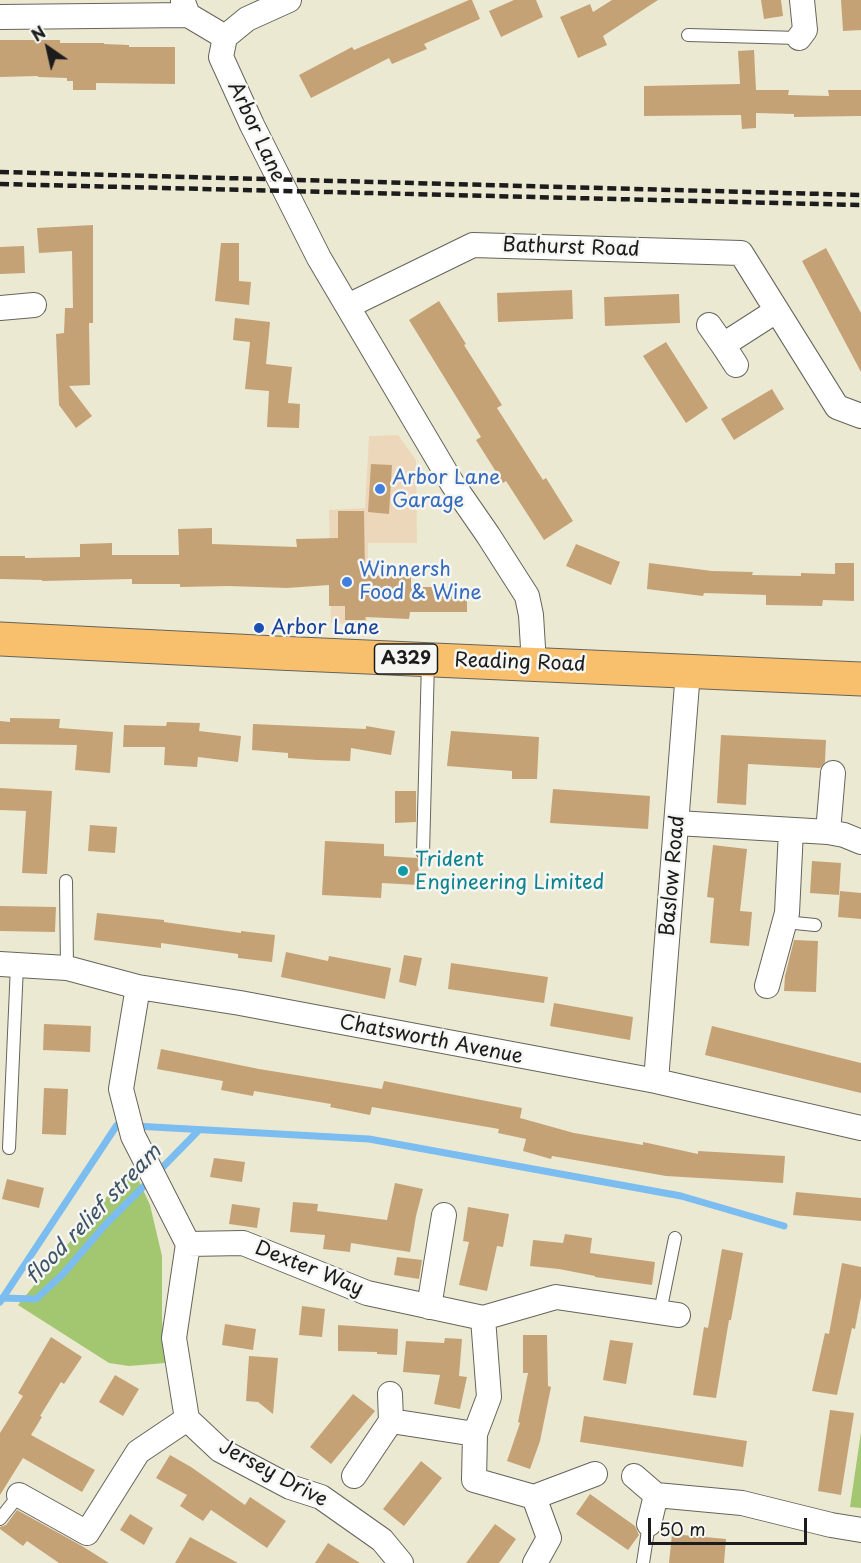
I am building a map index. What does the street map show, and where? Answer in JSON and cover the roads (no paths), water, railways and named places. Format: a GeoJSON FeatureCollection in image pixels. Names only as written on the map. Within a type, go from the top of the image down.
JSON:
{"type":"FeatureCollection","features":[{"type":"Feature","properties":{"kind":"main road","name":"Reading Road"},"geometry":{"type":"LineString","coordinates":[[0,639],[861,679]]}},
{"type":"Feature","properties":{"kind":"street"},"geometry":{"type":"LineString","coordinates":[[0,16],[185,8],[225,37],[248,19],[289,0]]}},
{"type":"Feature","properties":{"kind":"street"},"geometry":{"type":"LineString","coordinates":[[799,38],[804,30],[802,0]]}},
{"type":"Feature","properties":{"kind":"street","name":"Arbor Lane"},"geometry":{"type":"LineString","coordinates":[[225,37],[221,57],[292,206],[452,483],[527,596],[531,615],[534,664]]}},
{"type":"Feature","properties":{"kind":"street","name":"Bathurst Road"},"geometry":{"type":"LineString","coordinates":[[348,306],[473,245],[741,253],[837,407],[861,416]]}},
{"type":"Feature","properties":{"kind":"street"},"geometry":{"type":"LineString","coordinates":[[0,308],[34,305]]}},
{"type":"Feature","properties":{"kind":"street"},"geometry":{"type":"LineString","coordinates":[[710,325],[729,355],[776,311]]}},
{"type":"Feature","properties":{"kind":"street","name":"Baslow Road"},"geometry":{"type":"LineString","coordinates":[[656,1081],[688,671]]}},
{"type":"Feature","properties":{"kind":"street"},"geometry":{"type":"LineString","coordinates":[[828,832],[833,773]]}},
{"type":"Feature","properties":{"kind":"street"},"geometry":{"type":"LineString","coordinates":[[677,823],[828,832],[861,842]]}},
{"type":"Feature","properties":{"kind":"street"},"geometry":{"type":"LineString","coordinates":[[767,986],[787,913],[791,830]]}},
{"type":"Feature","properties":{"kind":"street","name":"Chatsworth Avenue"},"geometry":{"type":"LineString","coordinates":[[9,965],[67,968],[138,987],[240,1003],[656,1081],[861,1128]]}},
{"type":"Feature","properties":{"kind":"street"},"geometry":{"type":"LineString","coordinates":[[19,1495],[87,1533],[138,1452],[187,1419],[174,1338],[188,1244],[133,1136],[121,1089],[138,987]]}},
{"type":"Feature","properties":{"kind":"street"},"geometry":{"type":"LineString","coordinates":[[429,1307],[444,1215]]}},
{"type":"Feature","properties":{"kind":"street","name":"Dexter Way"},"geometry":{"type":"LineString","coordinates":[[188,1244],[243,1243],[368,1293],[483,1318],[556,1297],[669,1313]]}},
{"type":"Feature","properties":{"kind":"street"},"geometry":{"type":"LineString","coordinates":[[483,1318],[489,1397],[475,1434],[474,1480],[534,1497],[595,1474]]}},
{"type":"Feature","properties":{"kind":"street"},"geometry":{"type":"LineString","coordinates":[[354,1476],[391,1421],[390,1394]]}},
{"type":"Feature","properties":{"kind":"street","name":"Jersey Drive"},"geometry":{"type":"LineString","coordinates":[[187,1419],[220,1450],[290,1487],[321,1497],[382,1540],[401,1563]]}},
{"type":"Feature","properties":{"kind":"street"},"geometry":{"type":"LineString","coordinates":[[391,1421],[475,1434]]}},
{"type":"Feature","properties":{"kind":"street"},"geometry":{"type":"LineString","coordinates":[[634,1476],[656,1495],[742,1503],[861,1530]]}},
{"type":"Feature","properties":{"kind":"street"},"geometry":{"type":"LineString","coordinates":[[649,1524],[656,1495]]}},
{"type":"Feature","properties":{"kind":"street"},"geometry":{"type":"LineString","coordinates":[[534,1497],[549,1538],[535,1563]]}},
{"type":"Feature","properties":{"kind":"lane"},"geometry":{"type":"LineString","coordinates":[[688,35],[799,38]]}},
{"type":"Feature","properties":{"kind":"lane"},"geometry":{"type":"LineString","coordinates":[[423,853],[428,660]]}},
{"type":"Feature","properties":{"kind":"lane"},"geometry":{"type":"LineString","coordinates":[[66,881],[67,968]]}},
{"type":"Feature","properties":{"kind":"lane"},"geometry":{"type":"LineString","coordinates":[[785,922],[814,925]]}},
{"type":"Feature","properties":{"kind":"lane"},"geometry":{"type":"LineString","coordinates":[[9,965],[9,1148]]}},
{"type":"Feature","properties":{"kind":"lane"},"geometry":{"type":"LineString","coordinates":[[669,1313],[675,1238]]}},
{"type":"Feature","properties":{"kind":"lane"},"geometry":{"type":"LineString","coordinates":[[0,1519],[19,1495]]}},
{"type":"Feature","properties":{"kind":"lane"},"geometry":{"type":"LineString","coordinates":[[643,1563],[649,1524]]}},
{"type":"Feature","properties":{"kind":"waterway"},"geometry":{"type":"LineString","coordinates":[[0,1302],[117,1125],[369,1139],[681,1196],[784,1226]]}},
{"type":"Feature","properties":{"kind":"waterway","name":"flood relief stream"},"geometry":{"type":"LineString","coordinates":[[157,1173],[199,1130]]}},
{"type":"Feature","properties":{"kind":"waterway","name":"flood relief stream"},"geometry":{"type":"LineString","coordinates":[[2,1298],[36,1299],[62,1275],[106,1224],[149,1181]]}},
{"type":"Feature","properties":{"kind":"railway"},"geometry":{"type":"LineString","coordinates":[[0,172],[861,195]]}},
{"type":"Feature","properties":{"kind":"railway"},"geometry":{"type":"LineString","coordinates":[[0,184],[861,205]]}},
{"type":"Feature","properties":{"kind":"place","name":"Arbor Lane Garage"},"geometry":{"type":"Point","coordinates":[380,489]}},
{"type":"Feature","properties":{"kind":"place","name":"Winnersh Food & Wine"},"geometry":{"type":"Point","coordinates":[347,582]}},
{"type":"Feature","properties":{"kind":"place","name":"Arbor Lane"},"geometry":{"type":"Point","coordinates":[259,628]}},
{"type":"Feature","properties":{"kind":"place","name":"Trident Engineering Limited"},"geometry":{"type":"Point","coordinates":[403,871]}}]}
